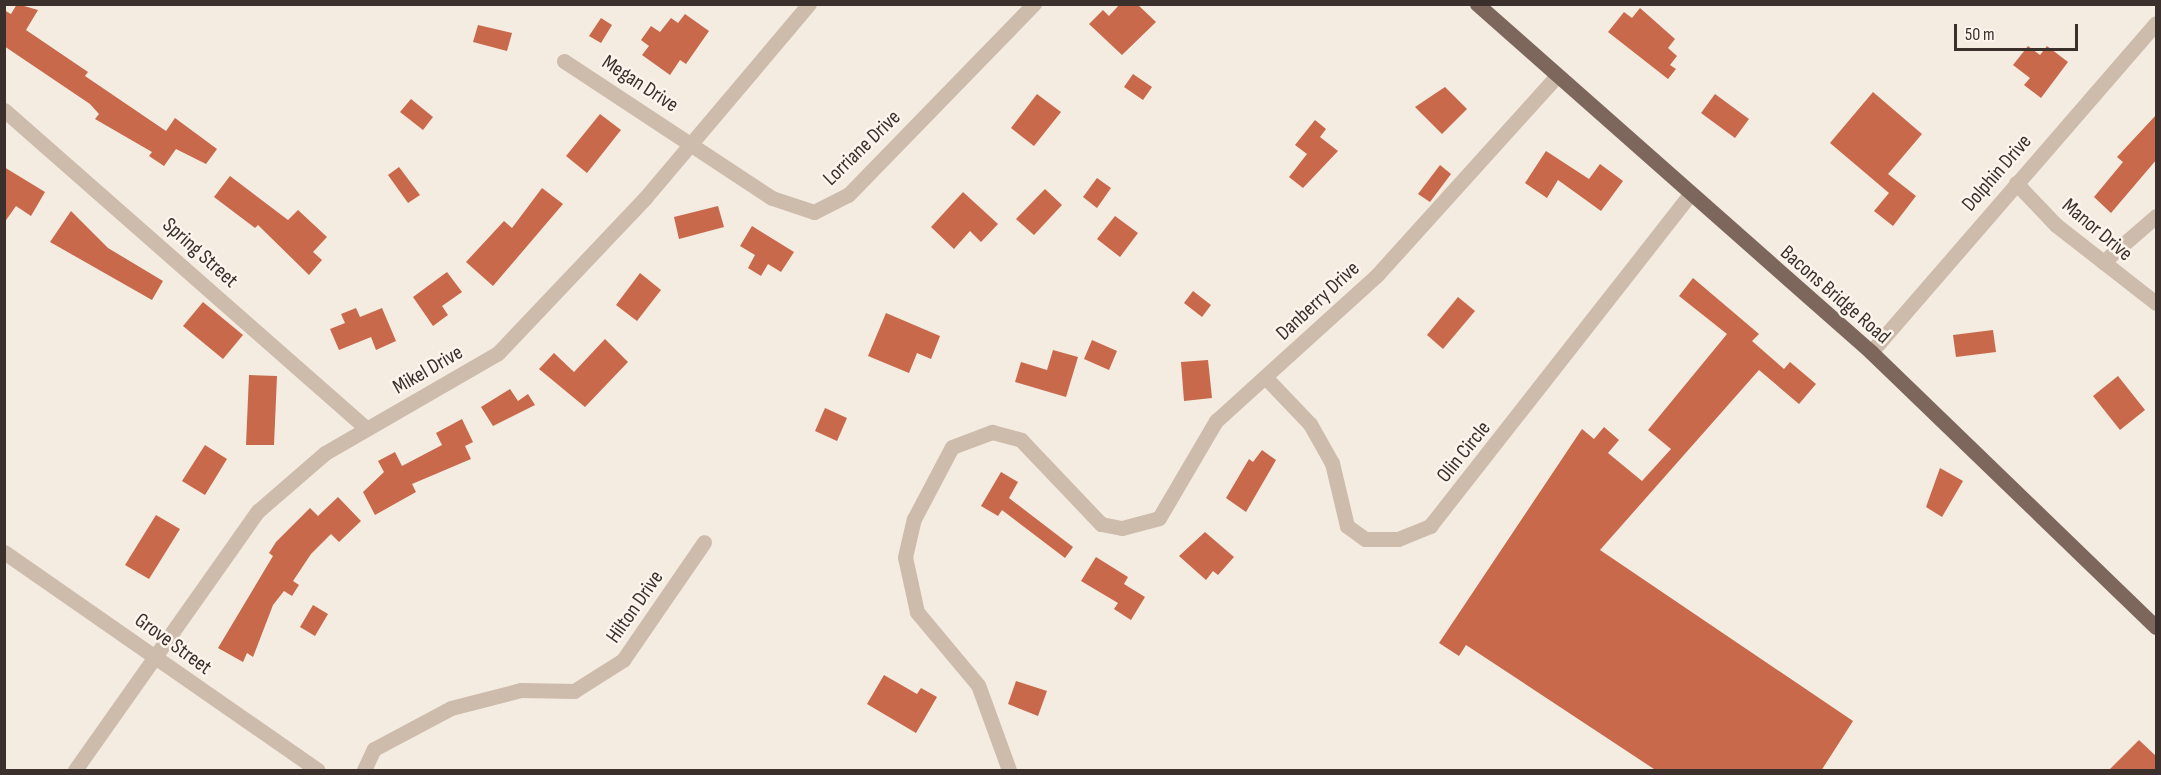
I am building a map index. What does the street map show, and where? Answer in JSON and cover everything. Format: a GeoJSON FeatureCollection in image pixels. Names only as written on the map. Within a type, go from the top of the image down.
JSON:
{"type":"FeatureCollection","features":[{"type":"Feature","properties":{"kind":"main road","name":"Bacons Bridge Road"},"geometry":{"type":"LineString","coordinates":[[1477,4],[1689,196],[1871,352],[2157,627]]}},
{"type":"Feature","properties":{"kind":"street","name":"Mikel Drive"},"geometry":{"type":"LineString","coordinates":[[75,771],[153,657],[258,511],[288,480],[367,429],[498,353],[691,143],[809,4]]}},
{"type":"Feature","properties":{"kind":"street","name":"Lorriane Drive"},"geometry":{"type":"LineString","coordinates":[[691,143],[772,198],[794,208],[824,210],[848,195],[1035,4]]}},
{"type":"Feature","properties":{"kind":"street","name":"Dolphin Drive"},"geometry":{"type":"LineString","coordinates":[[1871,352],[2157,23]]}},
{"type":"Feature","properties":{"kind":"street","name":"Megan Drive"},"geometry":{"type":"LineString","coordinates":[[564,61],[691,143]]}},
{"type":"Feature","properties":{"kind":"street","name":"Danberry Drive"},"geometry":{"type":"LineString","coordinates":[[1009,771],[978,685],[917,612],[905,557],[914,519],[952,447],[992,432],[1021,440],[1101,524],[1122,528],[1159,518],[1216,422],[1267,379],[1414,237],[1557,76]]}},
{"type":"Feature","properties":{"kind":"street","name":"Spring Street"},"geometry":{"type":"LineString","coordinates":[[4,110],[367,429]]}},
{"type":"Feature","properties":{"kind":"street","name":"Manor Drive"},"geometry":{"type":"LineString","coordinates":[[2016,183],[2056,225],[2157,303]]}},
{"type":"Feature","properties":{"kind":"street","name":"Olin Circle"},"geometry":{"type":"LineString","coordinates":[[1267,379],[1310,424],[1332,463],[1347,526],[1365,539],[1378,539],[1398,538],[1430,526],[1689,196]]}},
{"type":"Feature","properties":{"kind":"street"},"geometry":{"type":"LineString","coordinates":[[2103,262],[2157,216]]}},
{"type":"Feature","properties":{"kind":"street","name":"Hilton Drive"},"geometry":{"type":"LineString","coordinates":[[364,771],[374,749],[451,708],[520,690],[574,691],[623,660],[704,542]]}},
{"type":"Feature","properties":{"kind":"street","name":"Grove Street"},"geometry":{"type":"LineString","coordinates":[[4,552],[318,771]]}},
{"type":"Feature","properties":{"kind":"building"},"geometry":{"type":"Polygon","coordinates":[[[17,4],[38,10],[26,30],[88,72],[85,76],[166,131],[175,118],[217,149],[206,164],[176,149],[164,166],[149,156],[152,152],[95,119],[99,114],[90,104],[4,46],[4,10],[11,14],[17,4]]]}},
{"type":"Feature","properties":{"kind":"building"},"geometry":{"type":"Polygon","coordinates":[[[1120,4],[1137,4],[1156,22],[1122,55],[1089,24],[1103,10],[1109,16],[1120,4]]]}},
{"type":"Feature","properties":{"kind":"building"},"geometry":{"type":"Polygon","coordinates":[[[1640,8],[1675,39],[1668,48],[1677,56],[1670,65],[1676,69],[1668,79],[1608,32],[1624,12],[1632,18],[1640,8]]]}},
{"type":"Feature","properties":{"kind":"building"},"geometry":{"type":"Polygon","coordinates":[[[685,14],[709,31],[686,64],[680,60],[670,75],[642,55],[649,46],[641,40],[651,26],[660,32],[671,18],[678,23],[685,14]]]}},
{"type":"Feature","properties":{"kind":"building"},"geometry":{"type":"Polygon","coordinates":[[[601,18],[612,25],[601,43],[589,36],[601,18]]]}},
{"type":"Feature","properties":{"kind":"building"},"geometry":{"type":"Polygon","coordinates":[[[478,25],[512,33],[507,51],[473,42],[478,25]]]}},
{"type":"Feature","properties":{"kind":"building"},"geometry":{"type":"Polygon","coordinates":[[[2028,46],[2040,55],[2047,46],[2068,62],[2041,98],[2024,85],[2030,78],[2013,65],[2028,46]]]}},
{"type":"Feature","properties":{"kind":"building"},"geometry":{"type":"Polygon","coordinates":[[[1133,74],[1152,87],[1143,100],[1124,87],[1133,74]]]}},
{"type":"Feature","properties":{"kind":"building"},"geometry":{"type":"Polygon","coordinates":[[[1445,87],[1467,109],[1442,134],[1415,107],[1445,87]]]}},
{"type":"Feature","properties":{"kind":"building"},"geometry":{"type":"Polygon","coordinates":[[[1873,92],[1922,134],[1888,174],[1916,196],[1893,226],[1874,211],[1889,193],[1830,143],[1873,92]]]}},
{"type":"Feature","properties":{"kind":"building"},"geometry":{"type":"Polygon","coordinates":[[[1037,94],[1061,112],[1034,146],[1011,128],[1037,94]]]}},
{"type":"Feature","properties":{"kind":"building"},"geometry":{"type":"Polygon","coordinates":[[[1715,94],[1749,119],[1735,138],[1701,113],[1715,94]]]}},
{"type":"Feature","properties":{"kind":"building"},"geometry":{"type":"Polygon","coordinates":[[[411,99],[433,117],[423,130],[400,112],[411,99]]]}},
{"type":"Feature","properties":{"kind":"building"},"geometry":{"type":"Polygon","coordinates":[[[600,114],[621,130],[587,173],[566,156],[600,114]]]}},
{"type":"Feature","properties":{"kind":"building"},"geometry":{"type":"Polygon","coordinates":[[[2157,114],[2157,159],[2111,213],[2094,197],[2123,162],[2117,157],[2157,114]]]}},
{"type":"Feature","properties":{"kind":"building"},"geometry":{"type":"Polygon","coordinates":[[[1315,120],[1326,129],[1320,137],[1338,151],[1303,188],[1289,177],[1307,154],[1295,145],[1315,120]]]}},
{"type":"Feature","properties":{"kind":"building"},"geometry":{"type":"Polygon","coordinates":[[[1546,151],[1589,179],[1600,164],[1623,181],[1601,211],[1558,180],[1547,198],[1525,183],[1546,151]]]}},
{"type":"Feature","properties":{"kind":"building"},"geometry":{"type":"Polygon","coordinates":[[[1440,165],[1451,174],[1430,202],[1418,194],[1440,165]]]}},
{"type":"Feature","properties":{"kind":"building"},"geometry":{"type":"Polygon","coordinates":[[[4,167],[45,192],[31,216],[16,206],[4,223],[4,167]]]}},
{"type":"Feature","properties":{"kind":"building"},"geometry":{"type":"Polygon","coordinates":[[[399,167],[420,195],[408,203],[388,175],[399,167]]]}},
{"type":"Feature","properties":{"kind":"building"},"geometry":{"type":"Polygon","coordinates":[[[230,176],[288,220],[298,210],[327,237],[313,252],[322,260],[309,275],[258,225],[255,228],[214,197],[230,176]]]}},
{"type":"Feature","properties":{"kind":"building"},"geometry":{"type":"Polygon","coordinates":[[[1097,178],[1111,188],[1097,208],[1083,197],[1097,178]]]}},
{"type":"Feature","properties":{"kind":"building"},"geometry":{"type":"Polygon","coordinates":[[[542,188],[563,204],[493,286],[466,262],[504,221],[512,228],[542,188]]]}},
{"type":"Feature","properties":{"kind":"building"},"geometry":{"type":"Polygon","coordinates":[[[1045,189],[1062,205],[1034,235],[1016,219],[1045,189]]]}},
{"type":"Feature","properties":{"kind":"building"},"geometry":{"type":"Polygon","coordinates":[[[963,192],[998,224],[981,242],[970,231],[954,249],[931,227],[963,192]]]}},
{"type":"Feature","properties":{"kind":"building"},"geometry":{"type":"Polygon","coordinates":[[[718,206],[724,227],[679,239],[674,217],[718,206]]]}},
{"type":"Feature","properties":{"kind":"building"},"geometry":{"type":"Polygon","coordinates":[[[71,211],[108,248],[163,281],[152,300],[50,242],[71,211]]]}},
{"type":"Feature","properties":{"kind":"building"},"geometry":{"type":"Polygon","coordinates":[[[1115,216],[1138,233],[1120,257],[1097,239],[1115,216]]]}},
{"type":"Feature","properties":{"kind":"building"},"geometry":{"type":"Polygon","coordinates":[[[752,226],[794,252],[781,272],[768,264],[761,276],[748,268],[755,255],[740,246],[752,226]]]}},
{"type":"Feature","properties":{"kind":"building"},"geometry":{"type":"Polygon","coordinates":[[[447,272],[462,292],[442,306],[448,315],[433,326],[413,297],[447,272]]]}},
{"type":"Feature","properties":{"kind":"building"},"geometry":{"type":"Polygon","coordinates":[[[640,273],[661,290],[637,321],[616,305],[640,273]]]}},
{"type":"Feature","properties":{"kind":"building"},"geometry":{"type":"Polygon","coordinates":[[[1693,278],[1759,334],[1752,341],[1784,369],[1790,362],[1816,384],[1799,404],[1759,370],[1600,550],[1853,721],[1821,771],[1657,771],[1466,645],[1459,656],[1439,643],[1582,429],[1594,439],[1604,427],[1619,440],[1608,453],[1642,481],[1671,449],[1648,430],[1727,334],[1679,296],[1693,278]]]}},
{"type":"Feature","properties":{"kind":"building"},"geometry":{"type":"Polygon","coordinates":[[[1193,291],[1211,305],[1202,317],[1184,303],[1193,291]]]}},
{"type":"Feature","properties":{"kind":"building"},"geometry":{"type":"Polygon","coordinates":[[[1458,297],[1475,311],[1443,349],[1427,335],[1458,297]]]}},
{"type":"Feature","properties":{"kind":"building"},"geometry":{"type":"Polygon","coordinates":[[[203,302],[243,335],[223,359],[183,326],[203,302]]]}},
{"type":"Feature","properties":{"kind":"building"},"geometry":{"type":"Polygon","coordinates":[[[356,308],[360,317],[382,308],[396,341],[376,350],[371,337],[339,350],[330,329],[345,323],[341,314],[356,308]]]}},
{"type":"Feature","properties":{"kind":"building"},"geometry":{"type":"Polygon","coordinates":[[[886,313],[940,336],[931,359],[917,353],[909,373],[868,356],[886,313]]]}},
{"type":"Feature","properties":{"kind":"building"},"geometry":{"type":"Polygon","coordinates":[[[1993,330],[1996,352],[1956,357],[1953,335],[1993,330]]]}},
{"type":"Feature","properties":{"kind":"building"},"geometry":{"type":"Polygon","coordinates":[[[605,339],[628,362],[585,407],[539,369],[554,353],[574,372],[605,339]]]}},
{"type":"Feature","properties":{"kind":"building"},"geometry":{"type":"Polygon","coordinates":[[[1092,340],[1117,351],[1109,370],[1084,359],[1092,340]]]}},
{"type":"Feature","properties":{"kind":"building"},"geometry":{"type":"Polygon","coordinates":[[[1053,350],[1078,357],[1066,397],[1015,382],[1021,362],[1047,370],[1053,350]]]}},
{"type":"Feature","properties":{"kind":"building"},"geometry":{"type":"Polygon","coordinates":[[[1208,360],[1212,398],[1184,401],[1181,362],[1208,360]]]}},
{"type":"Feature","properties":{"kind":"building"},"geometry":{"type":"Polygon","coordinates":[[[249,375],[277,376],[274,445],[246,445],[249,375]]]}},
{"type":"Feature","properties":{"kind":"building"},"geometry":{"type":"Polygon","coordinates":[[[2118,376],[2145,410],[2120,430],[2093,396],[2118,376]]]}},
{"type":"Feature","properties":{"kind":"building"},"geometry":{"type":"Polygon","coordinates":[[[510,389],[518,401],[528,394],[535,405],[493,426],[481,407],[510,389]]]}},
{"type":"Feature","properties":{"kind":"building"},"geometry":{"type":"Polygon","coordinates":[[[825,408],[847,418],[837,441],[815,431],[825,408]]]}},
{"type":"Feature","properties":{"kind":"building"},"geometry":{"type":"Polygon","coordinates":[[[462,419],[473,442],[465,446],[471,459],[412,484],[416,492],[375,515],[363,492],[384,472],[378,461],[395,452],[402,466],[442,445],[436,433],[462,419]]]}},
{"type":"Feature","properties":{"kind":"building"},"geometry":{"type":"Polygon","coordinates":[[[205,445],[227,459],[205,495],[182,481],[205,445]]]}},
{"type":"Feature","properties":{"kind":"building"},"geometry":{"type":"Polygon","coordinates":[[[1262,450],[1276,460],[1246,512],[1226,498],[1249,459],[1253,462],[1262,450]]]}},
{"type":"Feature","properties":{"kind":"building"},"geometry":{"type":"Polygon","coordinates":[[[1940,468],[1963,481],[1942,517],[1926,507],[1940,468]]]}},
{"type":"Feature","properties":{"kind":"building"},"geometry":{"type":"Polygon","coordinates":[[[1001,472],[1018,482],[1009,498],[1073,547],[1065,558],[1002,510],[998,516],[981,506],[1001,472]]]}},
{"type":"Feature","properties":{"kind":"building"},"geometry":{"type":"Polygon","coordinates":[[[338,497],[361,521],[339,542],[331,534],[311,554],[293,581],[299,585],[292,596],[284,591],[273,605],[253,657],[247,653],[243,662],[218,648],[273,556],[269,553],[276,542],[310,508],[318,516],[338,497]]]}},
{"type":"Feature","properties":{"kind":"building"},"geometry":{"type":"Polygon","coordinates":[[[156,515],[180,529],[149,579],[125,565],[156,515]]]}},
{"type":"Feature","properties":{"kind":"building"},"geometry":{"type":"Polygon","coordinates":[[[1205,532],[1234,557],[1218,575],[1213,571],[1206,580],[1179,556],[1205,532]]]}},
{"type":"Feature","properties":{"kind":"building"},"geometry":{"type":"Polygon","coordinates":[[[1096,557],[1128,577],[1124,584],[1145,597],[1131,620],[1114,609],[1118,603],[1081,581],[1096,557]]]}},
{"type":"Feature","properties":{"kind":"building"},"geometry":{"type":"Polygon","coordinates":[[[313,605],[328,614],[315,636],[300,627],[313,605]]]}},
{"type":"Feature","properties":{"kind":"building"},"geometry":{"type":"Polygon","coordinates":[[[884,675],[917,694],[921,688],[937,697],[916,733],[867,704],[884,675]]]}},
{"type":"Feature","properties":{"kind":"building"},"geometry":{"type":"Polygon","coordinates":[[[1016,681],[1047,691],[1038,716],[1008,704],[1016,681]]]}},
{"type":"Feature","properties":{"kind":"building"},"geometry":{"type":"Polygon","coordinates":[[[2139,740],[2157,757],[2157,771],[2108,771],[2139,740]]]}}]}
